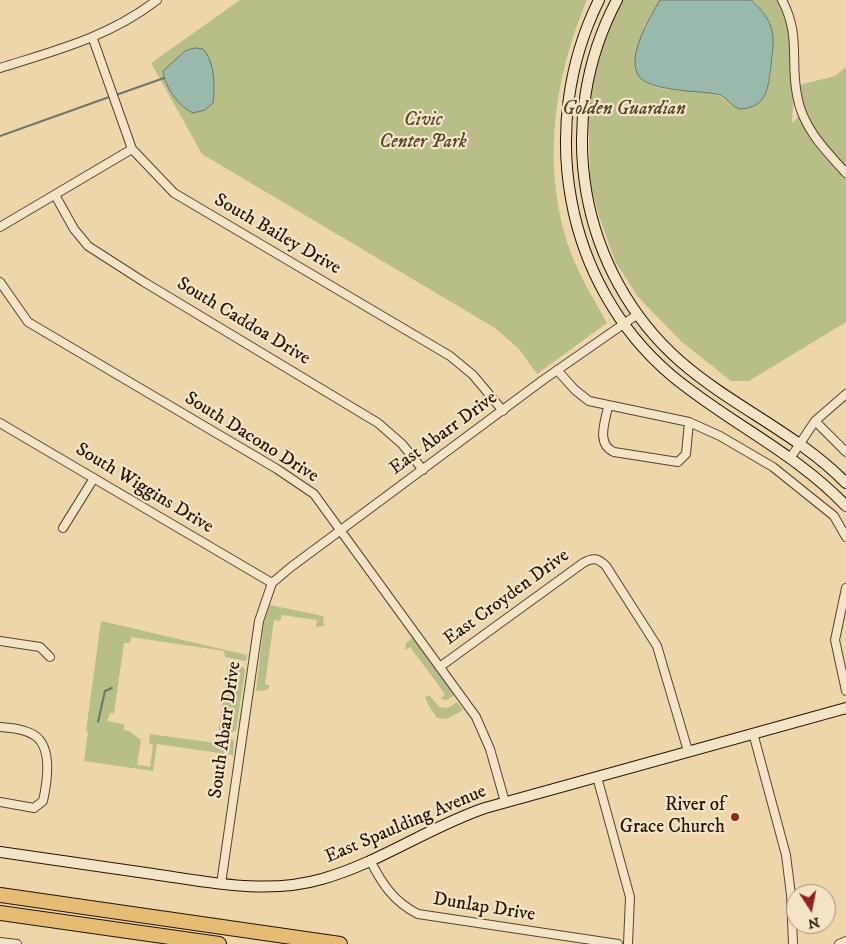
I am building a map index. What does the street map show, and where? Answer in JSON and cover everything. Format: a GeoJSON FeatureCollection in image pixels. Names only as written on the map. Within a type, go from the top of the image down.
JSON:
{"type":"FeatureCollection","features":[{"type":"Feature","properties":{"kind":"highway"},"geometry":{"type":"LineString","coordinates":[[0,895],[340,944]]}},
{"type":"Feature","properties":{"kind":"highway"},"geometry":{"type":"LineString","coordinates":[[0,913],[219,944]]}},
{"type":"Feature","properties":{"kind":"main road"},"geometry":{"type":"LineString","coordinates":[[599,0],[584,34],[571,82],[566,122],[566,177],[572,212],[585,251],[606,295],[624,323],[651,356],[674,378],[791,457],[846,506]]}},
{"type":"Feature","properties":{"kind":"main road"},"geometry":{"type":"LineString","coordinates":[[617,0],[599,40],[587,85],[582,122],[582,169],[587,203],[600,245],[620,287],[638,314],[663,345],[689,368],[800,444],[846,483]]}},
{"type":"Feature","properties":{"kind":"main road","name":"East Spaulding Avenue"},"geometry":{"type":"LineString","coordinates":[[0,852],[220,884],[264,887],[298,884],[334,876],[456,819],[505,802],[846,708]]}},
{"type":"Feature","properties":{"kind":"street"},"geometry":{"type":"LineString","coordinates":[[0,68],[92,39],[135,17],[158,0]]}},
{"type":"Feature","properties":{"kind":"street"},"geometry":{"type":"LineString","coordinates":[[782,0],[790,18],[794,37],[796,89],[802,113],[815,137],[846,173]]}},
{"type":"Feature","properties":{"kind":"street","name":"South Bailey Drive"},"geometry":{"type":"LineString","coordinates":[[92,39],[132,149],[174,193],[463,365],[482,384],[503,410]]}},
{"type":"Feature","properties":{"kind":"street"},"geometry":{"type":"LineString","coordinates":[[0,227],[132,149]]}},
{"type":"Feature","properties":{"kind":"street","name":"South Caddoa Drive"},"geometry":{"type":"LineString","coordinates":[[55,195],[74,229],[88,246],[144,282],[378,423],[402,444],[423,470]]}},
{"type":"Feature","properties":{"kind":"street","name":"South Dacono Drive"},"geometry":{"type":"LineString","coordinates":[[0,282],[28,322],[285,474],[314,494],[441,666],[481,726],[505,802]]}},
{"type":"Feature","properties":{"kind":"street","name":"East Abarr Drive"},"geometry":{"type":"LineString","coordinates":[[272,584],[557,370],[638,314]]}},
{"type":"Feature","properties":{"kind":"street"},"geometry":{"type":"LineString","coordinates":[[557,370],[584,398],[608,407],[689,422],[720,436],[774,467],[834,516],[846,537]]}},
{"type":"Feature","properties":{"kind":"street"},"geometry":{"type":"LineString","coordinates":[[791,457],[815,421],[846,394]]}},
{"type":"Feature","properties":{"kind":"street"},"geometry":{"type":"LineString","coordinates":[[608,407],[603,440],[605,446],[614,452],[678,462],[686,454],[689,422]]}},
{"type":"Feature","properties":{"kind":"street"},"geometry":{"type":"LineString","coordinates":[[815,421],[846,452]]}},
{"type":"Feature","properties":{"kind":"street","name":"South Wiggins Drive"},"geometry":{"type":"LineString","coordinates":[[0,423],[272,584]]}},
{"type":"Feature","properties":{"kind":"street"},"geometry":{"type":"LineString","coordinates":[[63,528],[94,478]]}},
{"type":"Feature","properties":{"kind":"street","name":"East Croyden Drive"},"geometry":{"type":"LineString","coordinates":[[441,666],[583,563],[594,558],[606,566],[654,640],[665,668],[688,751]]}},
{"type":"Feature","properties":{"kind":"street","name":"South Abarr Drive"},"geometry":{"type":"LineString","coordinates":[[220,884],[258,627],[263,605],[272,584]]}},
{"type":"Feature","properties":{"kind":"street"},"geometry":{"type":"LineString","coordinates":[[846,588],[835,640],[846,691]]}},
{"type":"Feature","properties":{"kind":"street"},"geometry":{"type":"LineString","coordinates":[[0,641],[40,647],[50,657]]}},
{"type":"Feature","properties":{"kind":"street"},"geometry":{"type":"LineString","coordinates":[[0,726],[24,730],[36,736],[49,771],[43,801],[34,808],[0,802]]}},
{"type":"Feature","properties":{"kind":"street"},"geometry":{"type":"LineString","coordinates":[[753,733],[786,855],[791,895],[793,944]]}},
{"type":"Feature","properties":{"kind":"street"},"geometry":{"type":"LineString","coordinates":[[597,777],[630,897],[628,944]]}},
{"type":"Feature","properties":{"kind":"street","name":"Dunlap Drive"},"geometry":{"type":"LineString","coordinates":[[370,860],[379,877],[397,901],[418,914],[618,944]]}},
{"type":"Feature","properties":{"kind":"street"},"geometry":{"type":"LineString","coordinates":[[839,944],[846,941]]}},
{"type":"Feature","properties":{"kind":"street"},"geometry":{"type":"LineString","coordinates":[[0,942],[17,944]]}},
{"type":"Feature","properties":{"kind":"green space","name":"Civic Center Park"},"geometry":{"type":"Polygon","coordinates":[[[240,0],[587,0],[575,31],[559,94],[555,126],[556,192],[562,224],[572,256],[607,323],[537,374],[519,349],[495,328],[202,154],[151,63],[240,0]]]}},
{"type":"Feature","properties":{"kind":"green space","name":"Golden Guardian"},"geometry":{"type":"Polygon","coordinates":[[[621,0],[660,0],[644,27],[641,78],[651,85],[674,90],[711,93],[731,105],[770,81],[773,47],[771,27],[761,9],[751,0],[778,0],[784,13],[791,44],[793,77],[792,123],[802,113],[799,85],[835,76],[846,67],[846,322],[749,381],[731,381],[682,342],[638,297],[615,261],[599,216],[590,183],[588,92],[599,47],[621,0]]]}},
{"type":"Feature","properties":{"kind":"green space"},"geometry":{"type":"Polygon","coordinates":[[[270,605],[323,616],[324,626],[316,627],[317,620],[282,615],[280,621],[274,620],[265,684],[270,686],[267,690],[256,691],[264,622],[270,605]]]}},
{"type":"Feature","properties":{"kind":"green space"},"geometry":{"type":"Polygon","coordinates":[[[101,621],[247,655],[246,661],[225,657],[224,651],[131,637],[130,643],[124,643],[114,713],[110,713],[107,721],[124,724],[124,730],[129,731],[141,740],[137,765],[150,767],[153,745],[149,744],[150,734],[215,743],[217,737],[232,739],[234,742],[233,755],[157,744],[153,771],[84,761],[88,732],[86,731],[101,621]]]}},
{"type":"Feature","properties":{"kind":"green space"},"geometry":{"type":"Polygon","coordinates":[[[414,637],[456,694],[447,700],[441,699],[445,694],[410,647],[405,650],[406,643],[414,637]]]}},
{"type":"Feature","properties":{"kind":"green space"},"geometry":{"type":"Polygon","coordinates":[[[228,665],[243,667],[245,670],[236,730],[233,732],[219,730],[219,724],[222,724],[220,722],[228,665]]]}},
{"type":"Feature","properties":{"kind":"green space"},"geometry":{"type":"Polygon","coordinates":[[[429,695],[439,707],[448,708],[457,702],[463,710],[447,719],[437,718],[425,697],[429,695]]]}},
{"type":"Feature","properties":{"kind":"shaded area"},"geometry":{"type":"Polygon","coordinates":[[[660,0],[751,0],[756,5],[770,24],[773,40],[769,82],[761,101],[748,108],[739,109],[720,95],[665,88],[644,81],[637,74],[635,64],[639,41],[660,0]]]}},
{"type":"Feature","properties":{"kind":"shaded area"},"geometry":{"type":"Polygon","coordinates":[[[195,48],[203,49],[210,61],[214,89],[213,103],[205,110],[193,113],[177,101],[166,83],[163,71],[185,51],[195,48]]]}},
{"type":"Feature","properties":{"kind":"waterway"},"geometry":{"type":"LineString","coordinates":[[116,95],[164,78]]}},
{"type":"Feature","properties":{"kind":"waterway"},"geometry":{"type":"LineString","coordinates":[[0,136],[112,96]]}},
{"type":"Feature","properties":{"kind":"waterway"},"geometry":{"type":"LineString","coordinates":[[98,722],[105,691],[112,688]]}},
{"type":"Feature","properties":{"kind":"place","name":"River of Grace Church"},"geometry":{"type":"Point","coordinates":[735,817]}}]}
